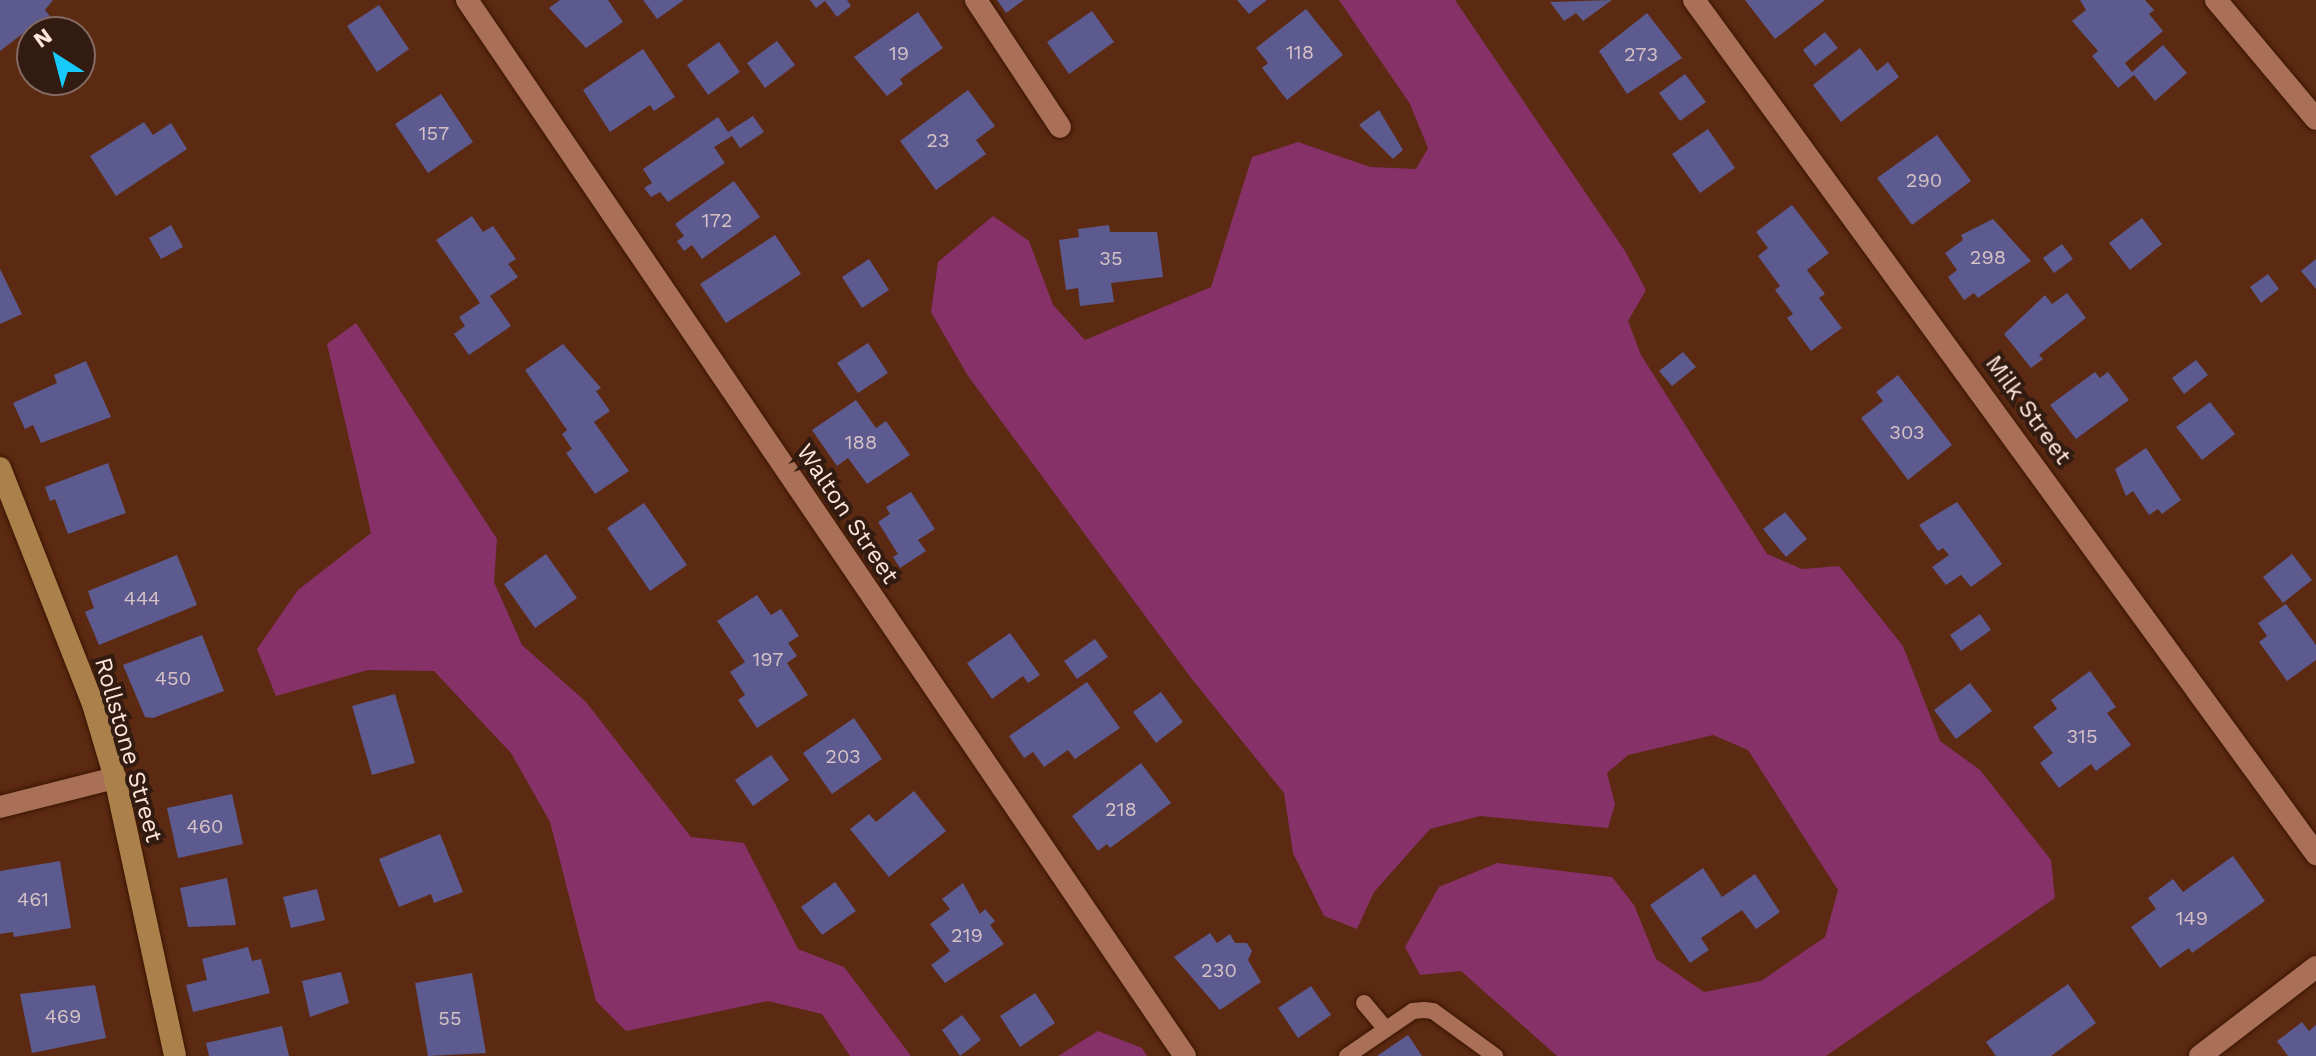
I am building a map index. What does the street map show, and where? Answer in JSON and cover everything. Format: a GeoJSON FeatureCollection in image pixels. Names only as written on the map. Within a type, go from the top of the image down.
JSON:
{"type":"FeatureCollection","features":[{"type":"Feature","properties":{"kind":"main road","name":"Rollstone Street"},"geometry":{"type":"LineString","coordinates":[[0,468],[93,704],[115,778],[175,1056]]}},
{"type":"Feature","properties":{"kind":"street","name":"Walton Street"},"geometry":{"type":"LineString","coordinates":[[467,0],[1185,1056]]}},
{"type":"Feature","properties":{"kind":"street"},"geometry":{"type":"LineString","coordinates":[[976,0],[1060,127]]}},
{"type":"Feature","properties":{"kind":"street","name":"Milk Street"},"geometry":{"type":"LineString","coordinates":[[1694,0],[2316,854]]}},
{"type":"Feature","properties":{"kind":"street"},"geometry":{"type":"LineString","coordinates":[[2216,0],[2316,119]]}},
{"type":"Feature","properties":{"kind":"street"},"geometry":{"type":"LineString","coordinates":[[0,807],[115,778]]}},
{"type":"Feature","properties":{"kind":"street"},"geometry":{"type":"LineString","coordinates":[[2200,1056],[2316,967]]}},
{"type":"Feature","properties":{"kind":"lane"},"geometry":{"type":"LineString","coordinates":[[1364,1003],[1386,1029]]}},
{"type":"Feature","properties":{"kind":"lane"},"geometry":{"type":"LineString","coordinates":[[1347,1056],[1413,1011],[1433,1011],[1495,1056]]}},
{"type":"Feature","properties":{"kind":"shaded area"},"geometry":{"type":"Polygon","coordinates":[[[1339,0],[1455,0],[1625,251],[1646,290],[1628,321],[1641,355],[1767,554],[1802,569],[1839,566],[1903,646],[1940,741],[1980,770],[2051,860],[2055,898],[1826,1056],[1557,1056],[1461,971],[1420,975],[1405,947],[1439,887],[1497,863],[1612,877],[1634,905],[1656,959],[1704,992],[1761,981],[1825,937],[1838,890],[1748,750],[1713,735],[1628,755],[1607,773],[1615,804],[1608,828],[1480,816],[1430,829],[1374,892],[1357,929],[1324,916],[1293,853],[1284,793],[1191,678],[968,376],[931,312],[938,262],[993,216],[1029,241],[1053,305],[1085,340],[1211,287],[1252,157],[1298,142],[1370,167],[1416,169],[1428,148],[1410,104],[1339,0]]]}},
{"type":"Feature","properties":{"kind":"shaded area"},"geometry":{"type":"Polygon","coordinates":[[[356,323],[497,539],[494,582],[522,645],[586,702],[691,837],[744,843],[798,949],[844,967],[911,1056],[850,1056],[822,1014],[768,1001],[626,1031],[596,1001],[550,822],[511,753],[434,671],[368,670],[276,696],[257,649],[298,590],[371,533],[327,344],[356,323]]]}},
{"type":"Feature","properties":{"kind":"shaded area"},"geometry":{"type":"Polygon","coordinates":[[[1098,1031],[1142,1048],[1147,1056],[1058,1056],[1098,1031]]]}},
{"type":"Feature","properties":{"kind":"building"},"geometry":{"type":"Polygon","coordinates":[[[0,0],[53,0],[45,10],[50,16],[16,16],[16,39],[0,51],[0,0]]]}},
{"type":"Feature","properties":{"kind":"building"},"geometry":{"type":"Polygon","coordinates":[[[560,0],[608,0],[623,22],[586,48],[549,8],[560,0]]]}},
{"type":"Feature","properties":{"kind":"building"},"geometry":{"type":"Polygon","coordinates":[[[643,0],[684,0],[657,19],[643,0]]]}},
{"type":"Feature","properties":{"kind":"building"},"geometry":{"type":"Polygon","coordinates":[[[810,0],[847,0],[851,6],[837,17],[825,1],[816,8],[810,0]]]}},
{"type":"Feature","properties":{"kind":"building"},"geometry":{"type":"Polygon","coordinates":[[[997,0],[1024,0],[1006,13],[997,0]]]}},
{"type":"Feature","properties":{"kind":"building"},"geometry":{"type":"Polygon","coordinates":[[[1237,0],[1267,0],[1249,14],[1237,0]]]}},
{"type":"Feature","properties":{"kind":"building"},"geometry":{"type":"Polygon","coordinates":[[[1612,0],[1583,21],[1576,13],[1564,21],[1550,2],[1612,0]]]}},
{"type":"Feature","properties":{"kind":"building"},"geometry":{"type":"Polygon","coordinates":[[[1745,0],[1825,0],[1775,39],[1745,0]]]}},
{"type":"Feature","properties":{"kind":"building"},"geometry":{"type":"Polygon","coordinates":[[[2080,0],[2145,0],[2154,10],[2149,14],[2163,31],[2125,63],[2132,72],[2163,45],[2187,73],[2155,101],[2134,75],[2118,88],[2092,56],[2098,51],[2072,21],[2086,10],[2080,0]]]}},
{"type":"Feature","properties":{"kind":"building"},"geometry":{"type":"Polygon","coordinates":[[[379,5],[409,49],[377,72],[347,26],[379,5]]]}},
{"type":"Feature","properties":{"kind":"building"},"geometry":{"type":"Polygon","coordinates":[[[1306,9],[1343,55],[1287,100],[1262,68],[1268,63],[1256,48],[1306,9]]]}},
{"type":"Feature","properties":{"kind":"building"},"geometry":{"type":"Polygon","coordinates":[[[1092,11],[1114,42],[1069,74],[1047,42],[1092,11]]]}},
{"type":"Feature","properties":{"kind":"building"},"geometry":{"type":"Polygon","coordinates":[[[918,12],[943,48],[900,79],[903,84],[887,96],[854,57],[918,12]]]}},
{"type":"Feature","properties":{"kind":"building"},"geometry":{"type":"Polygon","coordinates":[[[1647,13],[1682,58],[1627,94],[1599,51],[1647,13]]]}},
{"type":"Feature","properties":{"kind":"building"},"geometry":{"type":"Polygon","coordinates":[[[1825,32],[1838,48],[1815,66],[1803,50],[1825,32]]]}},
{"type":"Feature","properties":{"kind":"building"},"geometry":{"type":"Polygon","coordinates":[[[777,41],[795,65],[765,88],[747,63],[777,41]]]}},
{"type":"Feature","properties":{"kind":"building"},"geometry":{"type":"Polygon","coordinates":[[[719,42],[740,72],[708,95],[687,65],[719,42]]]}},
{"type":"Feature","properties":{"kind":"building"},"geometry":{"type":"Polygon","coordinates":[[[1860,48],[1877,71],[1888,62],[1899,77],[1841,122],[1813,85],[1860,48]]]}},
{"type":"Feature","properties":{"kind":"building"},"geometry":{"type":"Polygon","coordinates":[[[643,49],[675,97],[654,111],[650,105],[610,132],[583,90],[643,49]]]}},
{"type":"Feature","properties":{"kind":"building"},"geometry":{"type":"Polygon","coordinates":[[[1685,74],[1706,102],[1680,121],[1659,93],[1685,74]]]}},
{"type":"Feature","properties":{"kind":"building"},"geometry":{"type":"Polygon","coordinates":[[[968,90],[995,126],[976,140],[986,154],[936,190],[900,141],[968,90]]]}},
{"type":"Feature","properties":{"kind":"building"},"geometry":{"type":"Polygon","coordinates":[[[441,94],[473,142],[428,173],[395,124],[441,94]]]}},
{"type":"Feature","properties":{"kind":"building"},"geometry":{"type":"Polygon","coordinates":[[[1379,110],[1403,150],[1393,159],[1359,125],[1379,110]]]}},
{"type":"Feature","properties":{"kind":"building"},"geometry":{"type":"Polygon","coordinates":[[[753,116],[764,132],[740,148],[732,136],[714,147],[725,163],[668,202],[660,192],[651,197],[644,188],[652,183],[643,169],[718,117],[728,132],[753,116]]]}},
{"type":"Feature","properties":{"kind":"building"},"geometry":{"type":"Polygon","coordinates":[[[144,122],[153,135],[171,123],[187,149],[116,196],[90,156],[144,122]]]}},
{"type":"Feature","properties":{"kind":"building"},"geometry":{"type":"Polygon","coordinates":[[[1708,129],[1735,168],[1700,193],[1672,154],[1708,129]]]}},
{"type":"Feature","properties":{"kind":"building"},"geometry":{"type":"Polygon","coordinates":[[[1937,135],[1971,181],[1912,225],[1877,178],[1937,135]]]}},
{"type":"Feature","properties":{"kind":"building"},"geometry":{"type":"Polygon","coordinates":[[[734,181],[760,217],[702,259],[692,245],[684,251],[677,241],[684,236],[675,224],[734,181]]]}},
{"type":"Feature","properties":{"kind":"building"},"geometry":{"type":"Polygon","coordinates":[[[1792,205],[1829,253],[1807,270],[1825,294],[1819,298],[1842,328],[1811,351],[1787,318],[1793,314],[1775,290],[1780,286],[1758,256],[1768,248],[1756,232],[1792,205]]]}},
{"type":"Feature","properties":{"kind":"building"},"geometry":{"type":"Polygon","coordinates":[[[472,216],[483,232],[493,226],[516,259],[508,264],[518,277],[490,296],[511,326],[469,355],[454,334],[465,326],[459,317],[480,303],[436,240],[472,216]]]}},
{"type":"Feature","properties":{"kind":"building"},"geometry":{"type":"Polygon","coordinates":[[[2142,218],[2162,244],[2130,270],[2109,243],[2142,218]]]}},
{"type":"Feature","properties":{"kind":"building"},"geometry":{"type":"Polygon","coordinates":[[[1993,219],[2031,261],[1978,298],[1974,293],[1964,300],[1948,277],[1957,270],[1945,253],[1963,240],[1961,235],[1993,219]]]}},
{"type":"Feature","properties":{"kind":"building"},"geometry":{"type":"Polygon","coordinates":[[[171,225],[183,247],[161,259],[149,238],[171,225]]]}},
{"type":"Feature","properties":{"kind":"building"},"geometry":{"type":"Polygon","coordinates":[[[1109,225],[1110,232],[1157,232],[1163,277],[1111,283],[1114,302],[1080,306],[1078,288],[1066,290],[1059,240],[1079,237],[1078,229],[1109,225]]]}},
{"type":"Feature","properties":{"kind":"building"},"geometry":{"type":"Polygon","coordinates":[[[775,235],[801,274],[726,323],[700,284],[775,235]]]}},
{"type":"Feature","properties":{"kind":"building"},"geometry":{"type":"Polygon","coordinates":[[[2062,244],[2073,259],[2054,273],[2043,258],[2062,244]]]}},
{"type":"Feature","properties":{"kind":"building"},"geometry":{"type":"Polygon","coordinates":[[[869,259],[889,290],[862,308],[842,277],[869,259]]]}},
{"type":"Feature","properties":{"kind":"building"},"geometry":{"type":"Polygon","coordinates":[[[2316,259],[2316,289],[2301,271],[2316,259]]]}},
{"type":"Feature","properties":{"kind":"building"},"geometry":{"type":"Polygon","coordinates":[[[0,269],[22,314],[0,324],[0,269]]]}},
{"type":"Feature","properties":{"kind":"building"},"geometry":{"type":"Polygon","coordinates":[[[2268,274],[2279,289],[2261,303],[2250,287],[2268,274]]]}},
{"type":"Feature","properties":{"kind":"building"},"geometry":{"type":"Polygon","coordinates":[[[2067,293],[2086,318],[2039,355],[2043,359],[2031,368],[2004,334],[2045,295],[2052,304],[2067,293]]]}},
{"type":"Feature","properties":{"kind":"building"},"geometry":{"type":"Polygon","coordinates":[[[868,343],[888,373],[858,393],[837,363],[868,343]]]}},
{"type":"Feature","properties":{"kind":"building"},"geometry":{"type":"Polygon","coordinates":[[[563,344],[601,388],[596,391],[610,411],[594,422],[629,471],[595,494],[566,453],[572,449],[562,434],[567,430],[525,370],[563,344]]]}},
{"type":"Feature","properties":{"kind":"building"},"geometry":{"type":"Polygon","coordinates":[[[1683,352],[1696,367],[1672,386],[1659,371],[1683,352]]]}},
{"type":"Feature","properties":{"kind":"building"},"geometry":{"type":"Polygon","coordinates":[[[2196,360],[2208,375],[2184,394],[2172,378],[2196,360]]]}},
{"type":"Feature","properties":{"kind":"building"},"geometry":{"type":"Polygon","coordinates":[[[86,361],[111,417],[41,443],[33,425],[25,429],[13,403],[57,383],[54,375],[86,361]]]}},
{"type":"Feature","properties":{"kind":"building"},"geometry":{"type":"Polygon","coordinates":[[[2095,372],[2100,378],[2108,372],[2129,400],[2076,439],[2050,405],[2095,372]]]}},
{"type":"Feature","properties":{"kind":"building"},"geometry":{"type":"Polygon","coordinates":[[[1898,375],[1952,445],[1908,480],[1861,418],[1883,401],[1876,392],[1898,375]]]}},
{"type":"Feature","properties":{"kind":"building"},"geometry":{"type":"Polygon","coordinates":[[[856,400],[876,428],[886,421],[910,455],[867,484],[848,458],[837,466],[812,430],[856,400]]]}},
{"type":"Feature","properties":{"kind":"building"},"geometry":{"type":"Polygon","coordinates":[[[2210,402],[2235,434],[2202,460],[2176,427],[2210,402]]]}},
{"type":"Feature","properties":{"kind":"building"},"geometry":{"type":"Polygon","coordinates":[[[2146,448],[2181,500],[2162,514],[2158,509],[2149,515],[2133,491],[2126,496],[2115,469],[2146,448]]]}},
{"type":"Feature","properties":{"kind":"building"},"geometry":{"type":"Polygon","coordinates":[[[108,463],[126,513],[68,534],[55,499],[50,501],[45,487],[108,463]]]}},
{"type":"Feature","properties":{"kind":"building"},"geometry":{"type":"Polygon","coordinates":[[[911,492],[935,529],[918,540],[926,551],[900,568],[893,557],[898,554],[878,522],[890,514],[886,507],[911,492]]]}},
{"type":"Feature","properties":{"kind":"building"},"geometry":{"type":"Polygon","coordinates":[[[1957,502],[2002,564],[1971,587],[1961,575],[1946,585],[1932,567],[1949,555],[1943,548],[1938,551],[1919,525],[1957,502]]]}},
{"type":"Feature","properties":{"kind":"building"},"geometry":{"type":"Polygon","coordinates":[[[644,503],[687,565],[650,591],[607,528],[644,503]]]}},
{"type":"Feature","properties":{"kind":"building"},"geometry":{"type":"Polygon","coordinates":[[[1785,512],[1807,539],[1786,557],[1763,529],[1785,512]]]}},
{"type":"Feature","properties":{"kind":"building"},"geometry":{"type":"Polygon","coordinates":[[[546,554],[577,598],[535,628],[504,584],[546,554]]]}},
{"type":"Feature","properties":{"kind":"building"},"geometry":{"type":"Polygon","coordinates":[[[2292,554],[2312,580],[2283,603],[2263,577],[2292,554]]]}},
{"type":"Feature","properties":{"kind":"building"},"geometry":{"type":"Polygon","coordinates":[[[177,555],[197,605],[99,645],[85,612],[94,608],[88,591],[177,555]]]}},
{"type":"Feature","properties":{"kind":"building"},"geometry":{"type":"Polygon","coordinates":[[[757,595],[771,615],[781,609],[799,636],[788,643],[797,656],[787,663],[808,695],[757,728],[738,700],[745,695],[730,672],[745,662],[717,621],[757,595]]]}},
{"type":"Feature","properties":{"kind":"building"},"geometry":{"type":"Polygon","coordinates":[[[2286,604],[2316,645],[2316,660],[2287,681],[2259,642],[2267,636],[2258,623],[2286,604]]]}},
{"type":"Feature","properties":{"kind":"building"},"geometry":{"type":"Polygon","coordinates":[[[1980,614],[1991,630],[1961,651],[1950,635],[1980,614]]]}},
{"type":"Feature","properties":{"kind":"building"},"geometry":{"type":"Polygon","coordinates":[[[1010,633],[1040,675],[1028,683],[1023,676],[992,699],[967,663],[1010,633]]]}},
{"type":"Feature","properties":{"kind":"building"},"geometry":{"type":"Polygon","coordinates":[[[202,635],[224,691],[153,718],[145,717],[123,665],[202,635]]]}},
{"type":"Feature","properties":{"kind":"building"},"geometry":{"type":"Polygon","coordinates":[[[1095,639],[1108,657],[1077,679],[1064,661],[1095,639]]]}},
{"type":"Feature","properties":{"kind":"building"},"geometry":{"type":"Polygon","coordinates":[[[2090,671],[2116,707],[2107,713],[2131,745],[2096,771],[2091,764],[2059,788],[2040,763],[2053,753],[2033,727],[2057,709],[2051,700],[2090,671]]]}},
{"type":"Feature","properties":{"kind":"building"},"geometry":{"type":"Polygon","coordinates":[[[1087,682],[1120,728],[1075,759],[1068,750],[1044,767],[1033,752],[1024,758],[1009,736],[1087,682]]]}},
{"type":"Feature","properties":{"kind":"building"},"geometry":{"type":"Polygon","coordinates":[[[1970,683],[1992,711],[1956,739],[1934,710],[1970,683]]]}},
{"type":"Feature","properties":{"kind":"building"},"geometry":{"type":"Polygon","coordinates":[[[1161,692],[1183,722],[1156,743],[1133,712],[1161,692]]]}},
{"type":"Feature","properties":{"kind":"building"},"geometry":{"type":"Polygon","coordinates":[[[395,694],[415,763],[372,775],[352,706],[395,694]]]}},
{"type":"Feature","properties":{"kind":"building"},"geometry":{"type":"Polygon","coordinates":[[[854,718],[882,759],[832,794],[803,753],[854,718]]]}},
{"type":"Feature","properties":{"kind":"building"},"geometry":{"type":"Polygon","coordinates":[[[771,755],[789,780],[753,806],[735,780],[771,755]]]}},
{"type":"Feature","properties":{"kind":"building"},"geometry":{"type":"Polygon","coordinates":[[[1141,763],[1171,803],[1110,848],[1107,844],[1098,851],[1072,816],[1141,763]]]}},
{"type":"Feature","properties":{"kind":"building"},"geometry":{"type":"Polygon","coordinates":[[[914,791],[946,831],[889,877],[850,829],[869,814],[876,822],[914,791]]]}},
{"type":"Feature","properties":{"kind":"building"},"geometry":{"type":"Polygon","coordinates":[[[232,794],[243,844],[178,858],[167,808],[232,794]]]}},
{"type":"Feature","properties":{"kind":"building"},"geometry":{"type":"Polygon","coordinates":[[[440,834],[463,892],[434,903],[431,894],[399,907],[379,859],[440,834]]]}},
{"type":"Feature","properties":{"kind":"building"},"geometry":{"type":"Polygon","coordinates":[[[2233,856],[2265,901],[2192,953],[2189,948],[2160,968],[2131,927],[2156,909],[2148,898],[2173,879],[2183,892],[2233,856]]]}},
{"type":"Feature","properties":{"kind":"building"},"geometry":{"type":"Polygon","coordinates":[[[60,861],[71,928],[14,937],[13,932],[0,934],[0,871],[60,861]]]}},
{"type":"Feature","properties":{"kind":"building"},"geometry":{"type":"Polygon","coordinates":[[[1703,868],[1722,897],[1755,874],[1780,912],[1756,929],[1742,910],[1701,938],[1709,950],[1690,963],[1650,905],[1703,868]]]}},
{"type":"Feature","properties":{"kind":"building"},"geometry":{"type":"Polygon","coordinates":[[[227,878],[236,925],[188,927],[180,888],[227,878]]]}},
{"type":"Feature","properties":{"kind":"building"},"geometry":{"type":"Polygon","coordinates":[[[835,882],[856,911],[822,935],[801,907],[835,882]]]}},
{"type":"Feature","properties":{"kind":"building"},"geometry":{"type":"Polygon","coordinates":[[[963,883],[980,914],[985,909],[995,921],[990,925],[1004,944],[945,983],[931,965],[950,951],[930,924],[950,909],[942,899],[963,883]]]}},
{"type":"Feature","properties":{"kind":"building"},"geometry":{"type":"Polygon","coordinates":[[[317,889],[325,920],[291,928],[283,897],[317,889]]]}},
{"type":"Feature","properties":{"kind":"building"},"geometry":{"type":"Polygon","coordinates":[[[1210,933],[1217,943],[1230,934],[1235,943],[1247,943],[1252,951],[1248,960],[1261,982],[1220,1010],[1174,957],[1210,933]]]}},
{"type":"Feature","properties":{"kind":"building"},"geometry":{"type":"Polygon","coordinates":[[[248,947],[252,961],[261,959],[270,993],[193,1012],[186,985],[207,980],[202,959],[248,947]]]}},
{"type":"Feature","properties":{"kind":"building"},"geometry":{"type":"Polygon","coordinates":[[[341,972],[349,1003],[310,1017],[302,981],[341,972]]]}},
{"type":"Feature","properties":{"kind":"building"},"geometry":{"type":"Polygon","coordinates":[[[472,973],[486,1053],[428,1056],[415,983],[472,973]]]}},
{"type":"Feature","properties":{"kind":"building"},"geometry":{"type":"Polygon","coordinates":[[[2068,984],[2096,1023],[2051,1056],[1996,1056],[1986,1042],[2068,984]]]}},
{"type":"Feature","properties":{"kind":"building"},"geometry":{"type":"Polygon","coordinates":[[[95,985],[106,1038],[32,1053],[20,994],[95,985]]]}},
{"type":"Feature","properties":{"kind":"building"},"geometry":{"type":"Polygon","coordinates":[[[1311,986],[1331,1015],[1298,1038],[1278,1008],[1311,986]]]}},
{"type":"Feature","properties":{"kind":"building"},"geometry":{"type":"Polygon","coordinates":[[[1035,993],[1055,1023],[1020,1047],[1000,1016],[1035,993]]]}},
{"type":"Feature","properties":{"kind":"building"},"geometry":{"type":"Polygon","coordinates":[[[962,1015],[981,1040],[960,1056],[942,1030],[962,1015]]]}},
{"type":"Feature","properties":{"kind":"building"},"geometry":{"type":"Polygon","coordinates":[[[2302,1022],[2309,1031],[2316,1025],[2316,1056],[2288,1056],[2277,1041],[2302,1022]]]}},
{"type":"Feature","properties":{"kind":"building"},"geometry":{"type":"Polygon","coordinates":[[[282,1026],[289,1056],[209,1056],[206,1043],[282,1026]]]}},
{"type":"Feature","properties":{"kind":"building"},"geometry":{"type":"Polygon","coordinates":[[[1408,1035],[1422,1056],[1377,1056],[1408,1035]]]}}]}
